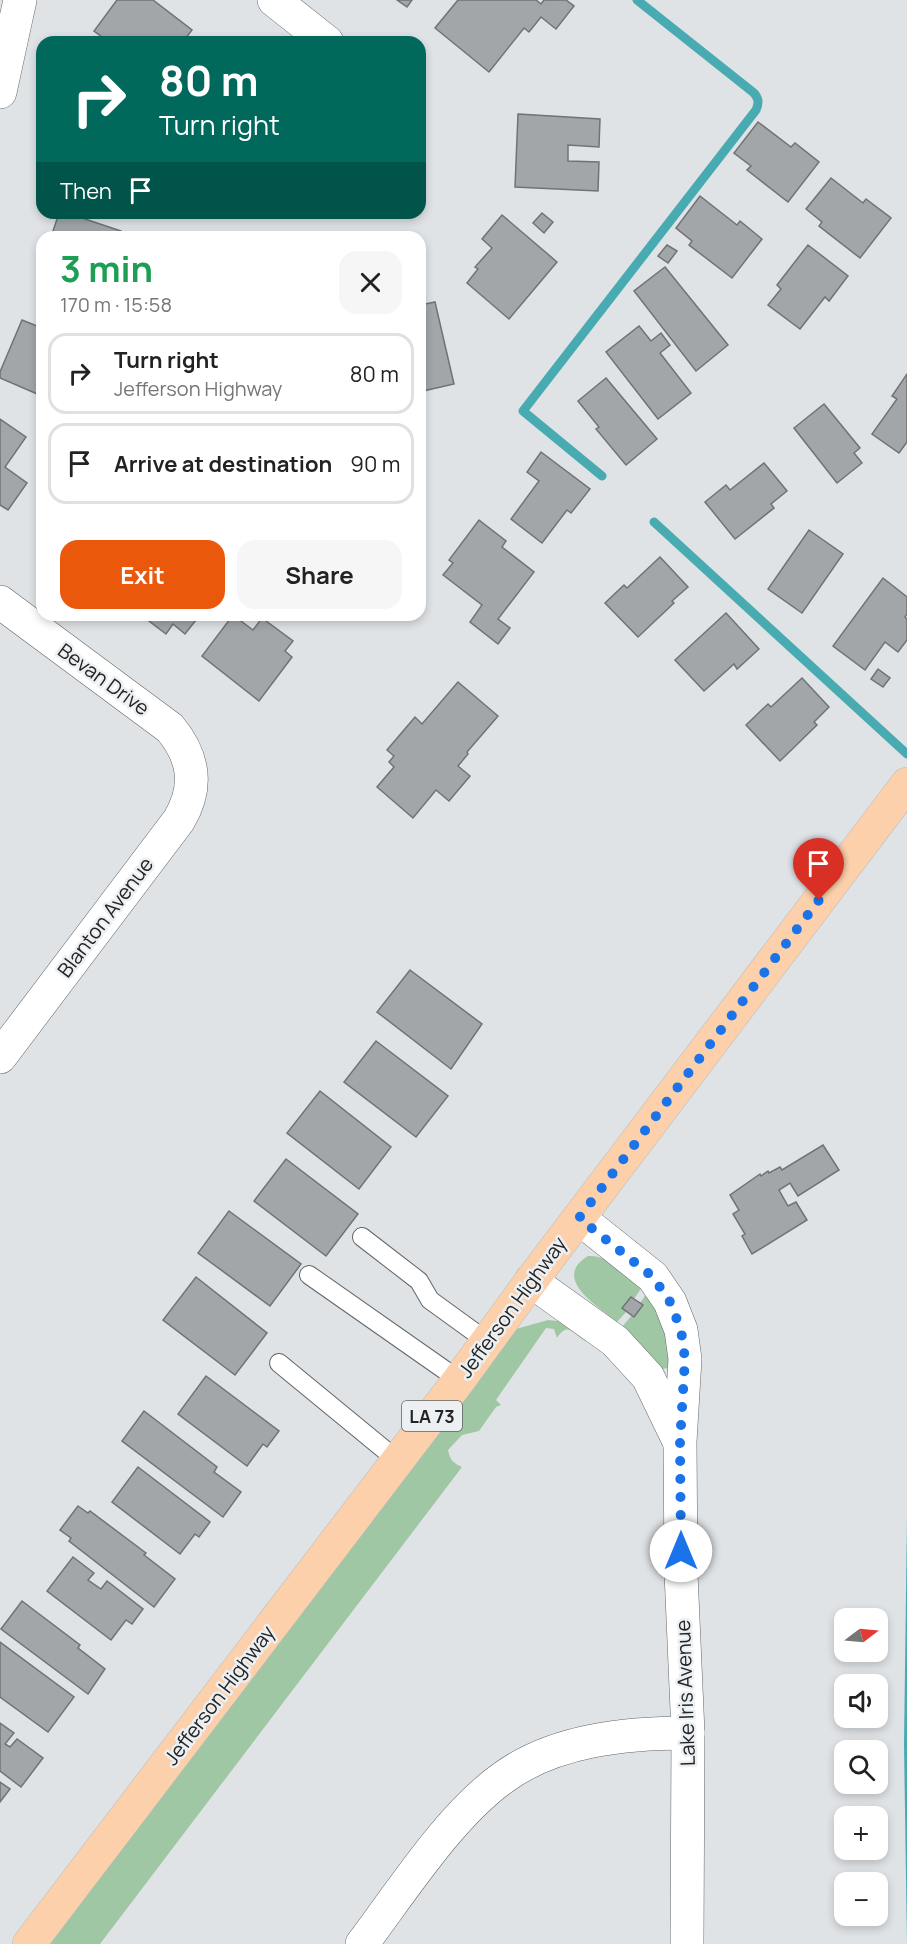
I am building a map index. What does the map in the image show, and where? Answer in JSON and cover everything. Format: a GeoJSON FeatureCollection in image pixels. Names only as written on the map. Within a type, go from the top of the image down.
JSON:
{"type":"FeatureCollection","features":[{"type":"Feature","properties":{"kind":"main road","name":"Jefferson Highway"},"geometry":{"type":"LineString","coordinates":[[29,1944],[488,1342],[531,1281],[907,784]]}},
{"type":"Feature","properties":{"kind":"street"},"geometry":{"type":"LineString","coordinates":[[0,92],[20,0]]}},
{"type":"Feature","properties":{"kind":"street"},"geometry":{"type":"LineString","coordinates":[[274,0],[319,36]]}},
{"type":"Feature","properties":{"kind":"street","name":"Bevan Drive"},"geometry":{"type":"LineString","coordinates":[[0,602],[170,728],[182,742],[191,770]]}},
{"type":"Feature","properties":{"kind":"street","name":"Blanton Avenue"},"geometry":{"type":"LineString","coordinates":[[0,1056],[179,820],[191,796],[191,770]]}},
{"type":"Feature","properties":{"kind":"street","name":"Lake Iris Avenue"},"geometry":{"type":"LineString","coordinates":[[579,1218],[653,1277],[670,1302],[681,1330],[685,1359],[680,1442],[681,1573],[688,1733],[687,1944]]}},
{"type":"Feature","properties":{"kind":"street","name":"Lake Iris Avenue"},"geometry":{"type":"LineString","coordinates":[[531,1281],[615,1341],[648,1377],[680,1442]]}},
{"type":"Feature","properties":{"kind":"street"},"geometry":{"type":"LineString","coordinates":[[362,1944],[462,1814],[504,1777],[546,1754],[590,1742],[656,1733],[688,1733]]}},
{"type":"Feature","properties":{"kind":"lane"},"geometry":{"type":"LineString","coordinates":[[362,1237],[419,1281],[430,1300],[488,1342]]}},
{"type":"Feature","properties":{"kind":"lane"},"geometry":{"type":"LineString","coordinates":[[309,1275],[459,1380]]}},
{"type":"Feature","properties":{"kind":"lane"},"geometry":{"type":"LineString","coordinates":[[279,1363],[397,1460]]}},
{"type":"Feature","properties":{"kind":"green space"},"geometry":{"type":"Polygon","coordinates":[[[588,1256],[610,1262],[642,1287],[634,1299],[631,1297],[623,1308],[627,1311],[617,1322],[590,1301],[576,1283],[574,1274],[578,1265],[588,1256]]]}},
{"type":"Feature","properties":{"kind":"green space"},"geometry":{"type":"Polygon","coordinates":[[[647,1293],[670,1330],[668,1368],[662,1369],[622,1327],[632,1315],[635,1316],[643,1305],[640,1303],[647,1293]]]}},
{"type":"Feature","properties":{"kind":"green space"},"geometry":{"type":"Polygon","coordinates":[[[548,1320],[566,1322],[588,1336],[585,1341],[571,1330],[564,1330],[557,1338],[554,1329],[546,1328],[496,1400],[501,1405],[496,1407],[479,1431],[462,1435],[448,1450],[452,1461],[462,1467],[100,1944],[50,1944],[516,1329],[548,1320]]]}},
{"type":"Feature","properties":{"kind":"water"},"geometry":{"type":"Polygon","coordinates":[[[907,1518],[907,1944],[904,1744],[907,1518]]]}},
{"type":"Feature","properties":{"kind":"building"},"geometry":{"type":"Polygon","coordinates":[[[117,0],[153,0],[192,30],[188,36],[101,36],[94,31],[117,0]]]}},
{"type":"Feature","properties":{"kind":"building"},"geometry":{"type":"Polygon","coordinates":[[[397,0],[412,0],[407,7],[397,0]]]}},
{"type":"Feature","properties":{"kind":"building"},"geometry":{"type":"Polygon","coordinates":[[[458,0],[536,0],[541,4],[544,0],[566,0],[574,6],[556,29],[541,17],[529,32],[524,28],[489,72],[435,28],[458,0]]]}},
{"type":"Feature","properties":{"kind":"building"},"geometry":{"type":"Polygon","coordinates":[[[518,114],[600,119],[599,147],[568,145],[568,161],[599,162],[598,191],[515,187],[518,114]]]}},
{"type":"Feature","properties":{"kind":"building"},"geometry":{"type":"Polygon","coordinates":[[[758,122],[791,147],[795,143],[819,162],[788,202],[747,170],[751,166],[734,153],[758,122]]]}},
{"type":"Feature","properties":{"kind":"building"},"geometry":{"type":"Polygon","coordinates":[[[831,178],[863,203],[866,199],[891,218],[860,258],[819,226],[822,222],[806,209],[831,178]]]}},
{"type":"Feature","properties":{"kind":"building"},"geometry":{"type":"Polygon","coordinates":[[[700,196],[737,225],[740,221],[762,239],[732,278],[689,245],[692,241],[676,228],[700,196]]]}},
{"type":"Feature","properties":{"kind":"building"},"geometry":{"type":"Polygon","coordinates":[[[542,213],[553,222],[544,233],[533,223],[542,213]]]}},
{"type":"Feature","properties":{"kind":"building"},"geometry":{"type":"Polygon","coordinates":[[[502,215],[557,262],[509,319],[467,283],[478,269],[475,267],[492,248],[482,239],[502,215]]]}},
{"type":"Feature","properties":{"kind":"building"},"geometry":{"type":"Polygon","coordinates":[[[57,219],[85,219],[121,231],[53,231],[57,219]]]}},
{"type":"Feature","properties":{"kind":"building"},"geometry":{"type":"Polygon","coordinates":[[[667,245],[677,251],[668,263],[658,256],[667,245]]]}},
{"type":"Feature","properties":{"kind":"building"},"geometry":{"type":"Polygon","coordinates":[[[808,245],[848,276],[829,301],[825,297],[800,329],[768,305],[781,289],[777,285],[808,245]]]}},
{"type":"Feature","properties":{"kind":"building"},"geometry":{"type":"Polygon","coordinates":[[[665,267],[728,345],[696,371],[634,291],[665,267]]]}},
{"type":"Feature","properties":{"kind":"building"},"geometry":{"type":"Polygon","coordinates":[[[435,302],[454,384],[426,390],[426,304],[435,302]]]}},
{"type":"Feature","properties":{"kind":"building"},"geometry":{"type":"Polygon","coordinates":[[[22,320],[36,326],[36,393],[0,378],[0,372],[22,320]]]}},
{"type":"Feature","properties":{"kind":"building"},"geometry":{"type":"Polygon","coordinates":[[[639,326],[651,341],[661,333],[670,345],[660,353],[691,393],[658,419],[606,352],[639,326]]]}},
{"type":"Feature","properties":{"kind":"building"},"geometry":{"type":"Polygon","coordinates":[[[907,374],[907,442],[899,453],[872,434],[897,399],[892,396],[907,374]]]}},
{"type":"Feature","properties":{"kind":"building"},"geometry":{"type":"Polygon","coordinates":[[[606,378],[657,439],[626,465],[596,429],[599,427],[578,401],[606,378]]]}},
{"type":"Feature","properties":{"kind":"building"},"geometry":{"type":"Polygon","coordinates":[[[824,404],[860,448],[854,453],[862,463],[837,483],[794,428],[824,404]]]}},
{"type":"Feature","properties":{"kind":"building"},"geometry":{"type":"Polygon","coordinates":[[[0,419],[26,437],[5,467],[27,483],[8,510],[0,505],[0,419]]]}},
{"type":"Feature","properties":{"kind":"building"},"geometry":{"type":"Polygon","coordinates":[[[541,452],[590,489],[571,513],[567,510],[542,543],[511,519],[539,481],[527,472],[541,452]]]}},
{"type":"Feature","properties":{"kind":"building"},"geometry":{"type":"Polygon","coordinates":[[[764,463],[787,491],[771,504],[774,508],[735,539],[705,502],[726,485],[730,490],[764,463]]]}},
{"type":"Feature","properties":{"kind":"building"},"geometry":{"type":"Polygon","coordinates":[[[479,520],[506,541],[502,547],[534,572],[498,619],[510,628],[498,644],[470,622],[482,605],[443,575],[453,563],[449,560],[479,520]]]}},
{"type":"Feature","properties":{"kind":"building"},"geometry":{"type":"Polygon","coordinates":[[[809,530],[843,554],[802,613],[768,589],[809,530]]]}},
{"type":"Feature","properties":{"kind":"building"},"geometry":{"type":"Polygon","coordinates":[[[660,557],[688,587],[638,637],[605,603],[624,585],[627,588],[660,557]]]}},
{"type":"Feature","properties":{"kind":"building"},"geometry":{"type":"Polygon","coordinates":[[[883,578],[907,597],[905,617],[907,619],[907,640],[898,652],[885,642],[865,670],[833,646],[883,578]]]}},
{"type":"Feature","properties":{"kind":"building"},"geometry":{"type":"Polygon","coordinates":[[[726,613],[759,649],[737,669],[734,664],[704,691],[675,660],[726,613]]]}},
{"type":"Feature","properties":{"kind":"building"},"geometry":{"type":"Polygon","coordinates":[[[149,621],[195,621],[185,634],[173,624],[166,634],[149,621]]]}},
{"type":"Feature","properties":{"kind":"building"},"geometry":{"type":"Polygon","coordinates":[[[228,621],[241,621],[253,630],[260,621],[266,621],[293,641],[285,651],[292,657],[259,701],[202,656],[228,621]]]}},
{"type":"Feature","properties":{"kind":"building"},"geometry":{"type":"Polygon","coordinates":[[[878,669],[890,678],[883,687],[871,679],[878,669]]]}},
{"type":"Feature","properties":{"kind":"building"},"geometry":{"type":"Polygon","coordinates":[[[802,678],[829,707],[814,722],[817,725],[780,761],[746,725],[768,704],[771,707],[802,678]]]}},
{"type":"Feature","properties":{"kind":"building"},"geometry":{"type":"Polygon","coordinates":[[[458,682],[498,716],[458,766],[470,776],[449,801],[436,790],[413,818],[377,787],[394,767],[389,762],[394,756],[387,750],[415,717],[422,724],[458,682]]]}},
{"type":"Feature","properties":{"kind":"building"},"geometry":{"type":"Polygon","coordinates":[[[410,970],[482,1024],[451,1069],[377,1012],[410,970]]]}},
{"type":"Feature","properties":{"kind":"building"},"geometry":{"type":"Polygon","coordinates":[[[376,1041],[448,1096],[416,1137],[344,1082],[376,1041]]]}},
{"type":"Feature","properties":{"kind":"building"},"geometry":{"type":"Polygon","coordinates":[[[320,1091],[391,1147],[359,1189],[287,1133],[320,1091]]]}},
{"type":"Feature","properties":{"kind":"building"},"geometry":{"type":"Polygon","coordinates":[[[823,1145],[839,1170],[798,1196],[790,1183],[779,1190],[788,1206],[796,1202],[807,1220],[752,1254],[742,1236],[745,1234],[733,1214],[739,1210],[730,1195],[760,1174],[761,1176],[780,1167],[782,1170],[823,1145]]]}},
{"type":"Feature","properties":{"kind":"building"},"geometry":{"type":"Polygon","coordinates":[[[286,1159],[358,1214],[326,1256],[254,1201],[286,1159]]]}},
{"type":"Feature","properties":{"kind":"building"},"geometry":{"type":"Polygon","coordinates":[[[229,1211],[301,1264],[270,1306],[198,1253],[229,1211]]]}},
{"type":"Feature","properties":{"kind":"building"},"geometry":{"type":"Polygon","coordinates":[[[196,1277],[267,1333],[235,1375],[163,1320],[196,1277]]]}},
{"type":"Feature","properties":{"kind":"building"},"geometry":{"type":"Polygon","coordinates":[[[631,1297],[643,1305],[634,1317],[622,1308],[631,1297]]]}},
{"type":"Feature","properties":{"kind":"building"},"geometry":{"type":"Polygon","coordinates":[[[206,1376],[279,1431],[267,1447],[263,1444],[247,1466],[178,1414],[206,1376]]]}},
{"type":"Feature","properties":{"kind":"building"},"geometry":{"type":"Polygon","coordinates":[[[144,1411],[217,1467],[214,1472],[241,1492],[223,1517],[122,1441],[144,1411]]]}},
{"type":"Feature","properties":{"kind":"building"},"geometry":{"type":"Polygon","coordinates":[[[138,1467],[210,1522],[199,1537],[195,1534],[180,1554],[112,1502],[138,1467]]]}},
{"type":"Feature","properties":{"kind":"building"},"geometry":{"type":"Polygon","coordinates":[[[78,1506],[88,1513],[90,1511],[146,1553],[144,1555],[175,1579],[154,1607],[69,1541],[71,1538],[60,1530],[78,1506]]]}},
{"type":"Feature","properties":{"kind":"building"},"geometry":{"type":"Polygon","coordinates":[[[73,1557],[94,1573],[88,1580],[101,1589],[107,1581],[143,1609],[132,1624],[126,1620],[111,1640],[47,1591],[73,1557]]]}},
{"type":"Feature","properties":{"kind":"building"},"geometry":{"type":"Polygon","coordinates":[[[22,1601],[80,1645],[78,1648],[105,1669],[88,1694],[1,1629],[22,1601]]]}},
{"type":"Feature","properties":{"kind":"building"},"geometry":{"type":"Polygon","coordinates":[[[0,1642],[74,1697],[48,1732],[0,1697],[0,1642]]]}},
{"type":"Feature","properties":{"kind":"building"},"geometry":{"type":"Polygon","coordinates":[[[0,1723],[14,1733],[5,1744],[10,1747],[17,1739],[43,1758],[21,1787],[0,1771],[0,1723]]]}},
{"type":"Feature","properties":{"kind":"building"},"geometry":{"type":"Polygon","coordinates":[[[0,1782],[10,1789],[0,1802],[0,1782]]]}},
{"type":"Feature","properties":{"kind":"waterway"},"geometry":{"type":"LineString","coordinates":[[602,476],[523,411],[756,110],[758,103],[754,93],[637,0]]}},
{"type":"Feature","properties":{"kind":"waterway"},"geometry":{"type":"LineString","coordinates":[[654,522],[907,754]]}},
{"type":"Feature","properties":{"kind":"route"},"geometry":{"type":"LineString","coordinates":[[681,1551],[680,1442],[685,1359],[681,1330],[670,1302],[653,1277],[579,1218],[819,900]]}}]}
